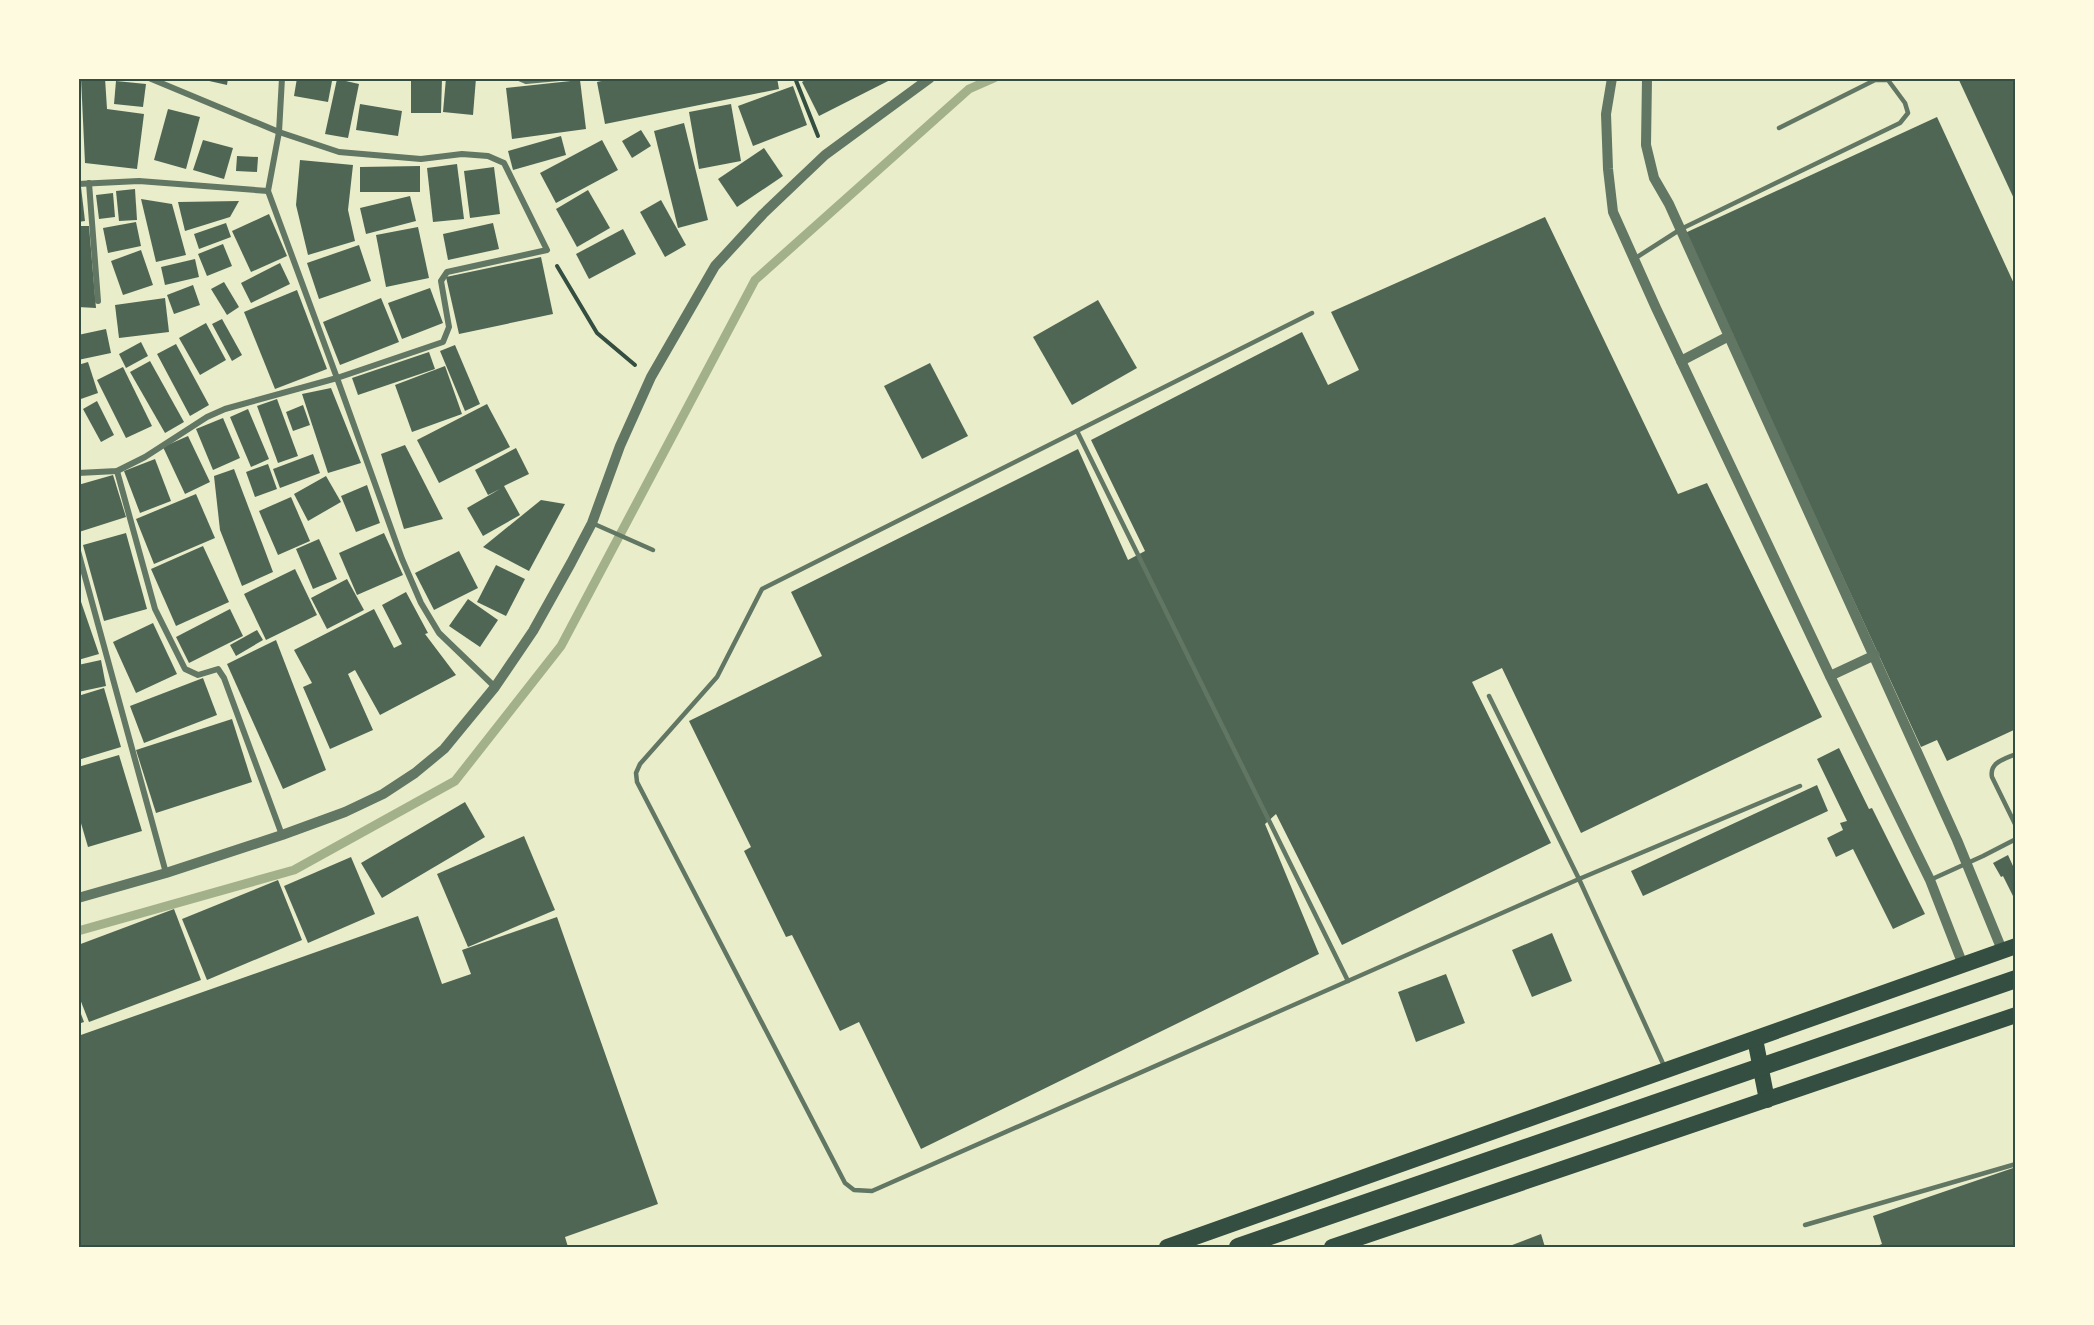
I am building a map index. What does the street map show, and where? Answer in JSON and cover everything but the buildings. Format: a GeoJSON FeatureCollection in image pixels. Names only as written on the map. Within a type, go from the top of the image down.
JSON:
{"type":"FeatureCollection","features":[{"type":"Feature","properties":{"kind":"highway"},"geometry":{"type":"LineString","coordinates":[[1167,1247],[2009,948]]}},
{"type":"Feature","properties":{"kind":"highway"},"geometry":{"type":"LineString","coordinates":[[1238,1247],[2016,979]]}},
{"type":"Feature","properties":{"kind":"highway"},"geometry":{"type":"LineString","coordinates":[[1332,1247],[2016,1015]]}},
{"type":"Feature","properties":{"kind":"highway"},"geometry":{"type":"LineString","coordinates":[[1755,1039],[1767,1100]]}},
{"type":"Feature","properties":{"kind":"street"},"geometry":{"type":"LineString","coordinates":[[78,473],[117,471],[145,457],[207,417],[225,409],[337,378],[443,342],[449,327],[441,281],[447,272],[547,250],[504,163],[488,156],[462,154],[421,159],[339,152],[279,132],[149,78]]}},
{"type":"Feature","properties":{"kind":"street"},"geometry":{"type":"LineString","coordinates":[[282,78],[279,132],[268,191],[402,559],[421,603],[438,633],[495,687]]}},
{"type":"Feature","properties":{"kind":"street"},"geometry":{"type":"LineString","coordinates":[[519,78],[526,81],[558,78]]}},
{"type":"Feature","properties":{"kind":"street"},"geometry":{"type":"LineString","coordinates":[[78,898],[166,873],[345,812],[383,794],[415,773],[444,749],[495,687],[533,631],[592,523],[620,446],[651,377],[715,266],[763,214],[825,155],[930,78]]}},
{"type":"Feature","properties":{"kind":"street"},"geometry":{"type":"LineString","coordinates":[[1612,78],[1606,114],[1613,212],[1830,676],[1930,880],[1963,965]]}},
{"type":"Feature","properties":{"kind":"street"},"geometry":{"type":"LineString","coordinates":[[1647,78],[1646,145],[1654,178],[1681,229],[1967,863],[2009,948]]}},
{"type":"Feature","properties":{"kind":"street"},"geometry":{"type":"LineString","coordinates":[[78,184],[139,181],[268,191]]}},
{"type":"Feature","properties":{"kind":"street"},"geometry":{"type":"LineString","coordinates":[[89,183],[98,301]]}},
{"type":"Feature","properties":{"kind":"street"},"geometry":{"type":"LineString","coordinates":[[1681,361],[1729,336]]}},
{"type":"Feature","properties":{"kind":"street"},"geometry":{"type":"LineString","coordinates":[[117,471],[155,609],[185,669],[198,675],[218,669],[224,678],[282,835]]}},
{"type":"Feature","properties":{"kind":"street"},"geometry":{"type":"LineString","coordinates":[[78,551],[166,873]]}},
{"type":"Feature","properties":{"kind":"street"},"geometry":{"type":"LineString","coordinates":[[1830,676],[1875,656]]}},
{"type":"Feature","properties":{"kind":"lane"},"geometry":{"type":"LineString","coordinates":[[1634,260],[1681,229],[1900,123],[1908,113],[1905,103],[1888,80],[1875,80],[1779,129]]}},
{"type":"Feature","properties":{"kind":"lane"},"geometry":{"type":"LineString","coordinates":[[1312,313],[762,589],[717,677],[640,764],[636,773],[637,782],[845,1182],[854,1190],[872,1191],[1579,879],[1800,786]]}},
{"type":"Feature","properties":{"kind":"lane"},"geometry":{"type":"LineString","coordinates":[[1077,431],[1347,981]]}},
{"type":"Feature","properties":{"kind":"lane"},"geometry":{"type":"LineString","coordinates":[[592,523],[653,550]]}},
{"type":"Feature","properties":{"kind":"lane"},"geometry":{"type":"LineString","coordinates":[[1490,696],[1579,879],[1666,1071]]}},
{"type":"Feature","properties":{"kind":"lane"},"geometry":{"type":"LineString","coordinates":[[2016,754],[1994,765],[1991,771],[2016,826]]}},
{"type":"Feature","properties":{"kind":"lane"},"geometry":{"type":"LineString","coordinates":[[1930,880],[2016,839]]}},
{"type":"Feature","properties":{"kind":"lane"},"geometry":{"type":"LineString","coordinates":[[1804,1226],[2016,1164]]}},
{"type":"Feature","properties":{"kind":"path"},"geometry":{"type":"LineString","coordinates":[[795,78],[825,155]]}},
{"type":"Feature","properties":{"kind":"path"},"geometry":{"type":"LineString","coordinates":[[547,250],[597,333],[651,377]]}},
{"type":"Feature","properties":{"kind":"waterway"},"geometry":{"type":"LineString","coordinates":[[78,931],[294,870],[455,781],[561,646],[755,280],[969,89],[994,78]]}}]}
